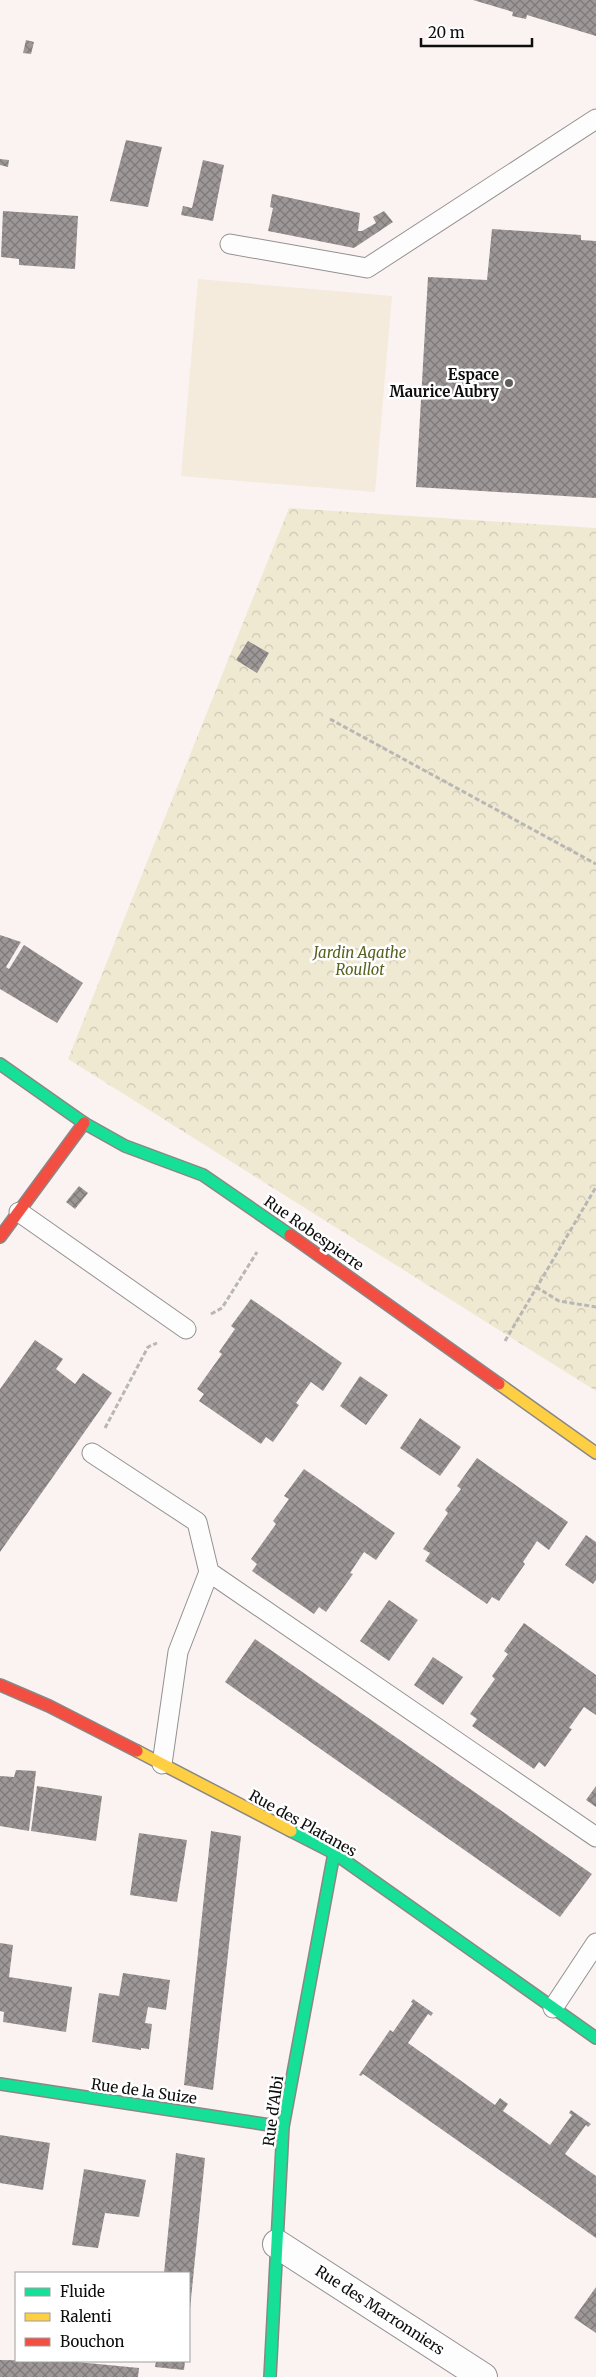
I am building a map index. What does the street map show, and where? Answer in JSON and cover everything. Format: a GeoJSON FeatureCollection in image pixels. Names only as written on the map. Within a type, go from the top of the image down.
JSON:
{"type":"FeatureCollection","features":[{"type":"Feature","properties":{"kind":"street","name":"Rue Robespierre"},"geometry":{"type":"LineString","coordinates":[[0,1064],[30,1083],[84,1123],[125,1146],[210,1179],[596,1453]]}},
{"type":"Feature","properties":{"kind":"street"},"geometry":{"type":"LineString","coordinates":[[0,1237],[84,1123]]}},
{"type":"Feature","properties":{"kind":"street","name":"Rue des Platanes"},"geometry":{"type":"LineString","coordinates":[[0,1685],[49,1706],[334,1854],[596,2038]]}},
{"type":"Feature","properties":{"kind":"street","name":"Rue d'Albi"},"geometry":{"type":"LineString","coordinates":[[270,2377],[283,2127],[334,1854]]}},
{"type":"Feature","properties":{"kind":"street","name":"Rue de la Suize"},"geometry":{"type":"LineString","coordinates":[[0,2084],[283,2127]]}},
{"type":"Feature","properties":{"kind":"street","name":"Rue des Marronniers"},"geometry":{"type":"LineString","coordinates":[[277,2244],[483,2377]]}},
{"type":"Feature","properties":{"kind":"lane"},"geometry":{"type":"LineString","coordinates":[[230,244],[368,268],[596,119]]}},
{"type":"Feature","properties":{"kind":"lane"},"geometry":{"type":"LineString","coordinates":[[19,1212],[186,1329]]}},
{"type":"Feature","properties":{"kind":"lane"},"geometry":{"type":"LineString","coordinates":[[92,1452],[197,1522],[209,1572],[178,1652],[162,1764]]}},
{"type":"Feature","properties":{"kind":"lane"},"geometry":{"type":"LineString","coordinates":[[209,1572],[596,1837]]}},
{"type":"Feature","properties":{"kind":"lane"},"geometry":{"type":"LineString","coordinates":[[553,2008],[596,1943]]}},
{"type":"Feature","properties":{"kind":"path"},"geometry":{"type":"LineString","coordinates":[[330,720],[596,864]]}},
{"type":"Feature","properties":{"kind":"path"},"geometry":{"type":"LineString","coordinates":[[505,1341],[596,1187]]}},
{"type":"Feature","properties":{"kind":"path"},"geometry":{"type":"LineString","coordinates":[[536,1288],[559,1301],[596,1307]]}},
{"type":"Feature","properties":{"kind":"green space","name":"Jardin Agathe Roullot"},"geometry":{"type":"Polygon","coordinates":[[[289,508],[596,528],[596,1391],[68,1059],[289,508]]]}},
{"type":"Feature","properties":{"kind":"shaded area"},"geometry":{"type":"Polygon","coordinates":[[[198,279],[392,296],[375,492],[181,476],[198,279]]]}},
{"type":"Feature","properties":{"kind":"building"},"geometry":{"type":"Polygon","coordinates":[[[473,0],[596,0],[596,36],[527,15],[526,19],[512,16],[513,12],[473,0]]]}},
{"type":"Feature","properties":{"kind":"building"},"geometry":{"type":"Polygon","coordinates":[[[26,40],[34,42],[31,54],[23,53],[26,40]]]}},
{"type":"Feature","properties":{"kind":"building"},"geometry":{"type":"Polygon","coordinates":[[[126,140],[162,147],[148,207],[110,201],[126,140]]]}},
{"type":"Feature","properties":{"kind":"building"},"geometry":{"type":"Polygon","coordinates":[[[0,159],[9,160],[8,167],[0,165],[0,159]]]}},
{"type":"Feature","properties":{"kind":"building"},"geometry":{"type":"Polygon","coordinates":[[[203,160],[224,165],[213,221],[181,215],[183,206],[192,208],[203,160]]]}},
{"type":"Feature","properties":{"kind":"building"},"geometry":{"type":"Polygon","coordinates":[[[272,194],[360,213],[358,231],[362,231],[376,223],[373,217],[384,211],[393,222],[354,248],[268,231],[273,208],[270,207],[272,194]]]}},
{"type":"Feature","properties":{"kind":"building"},"geometry":{"type":"Polygon","coordinates":[[[3,211],[78,216],[75,269],[19,265],[19,259],[1,257],[3,211]]]}},
{"type":"Feature","properties":{"kind":"building","name":"Espace Maurice Aubry"},"geometry":{"type":"Polygon","coordinates":[[[492,229],[581,235],[581,240],[596,241],[596,498],[416,487],[428,277],[487,280],[492,229]]]}},
{"type":"Feature","properties":{"kind":"building"},"geometry":{"type":"Polygon","coordinates":[[[248,641],[269,653],[257,673],[236,660],[248,641]]]}},
{"type":"Feature","properties":{"kind":"building"},"geometry":{"type":"Polygon","coordinates":[[[0,935],[21,942],[6,967],[9,969],[24,945],[83,983],[57,1023],[0,989],[0,935]]]}},
{"type":"Feature","properties":{"kind":"building"},"geometry":{"type":"Polygon","coordinates":[[[79,1186],[88,1193],[75,1209],[66,1202],[79,1186]]]}},
{"type":"Feature","properties":{"kind":"building"},"geometry":{"type":"Polygon","coordinates":[[[251,1299],[342,1363],[323,1391],[311,1382],[296,1403],[299,1405],[273,1442],[266,1437],[261,1444],[199,1401],[204,1394],[197,1389],[222,1354],[219,1352],[235,1329],[231,1326],[251,1299]]]}},
{"type":"Feature","properties":{"kind":"building"},"geometry":{"type":"Polygon","coordinates":[[[35,1340],[63,1359],[56,1369],[75,1384],[83,1373],[112,1393],[0,1552],[0,1389],[35,1340]]]}},
{"type":"Feature","properties":{"kind":"building"},"geometry":{"type":"Polygon","coordinates":[[[360,1376],[388,1395],[366,1425],[340,1406],[360,1376]]]}},
{"type":"Feature","properties":{"kind":"building"},"geometry":{"type":"Polygon","coordinates":[[[420,1418],[461,1447],[440,1476],[400,1448],[420,1418]]]}},
{"type":"Feature","properties":{"kind":"building"},"geometry":{"type":"Polygon","coordinates":[[[477,1458],[568,1522],[549,1550],[537,1541],[523,1562],[525,1564],[499,1601],[492,1597],[487,1604],[425,1561],[430,1553],[423,1549],[448,1513],[445,1510],[461,1489],[457,1486],[477,1458]]]}},
{"type":"Feature","properties":{"kind":"building"},"geometry":{"type":"Polygon","coordinates":[[[304,1469],[395,1533],[376,1560],[364,1552],[350,1573],[353,1574],[326,1612],[319,1607],[314,1614],[252,1571],[257,1564],[251,1559],[276,1524],[273,1521],[289,1499],[284,1496],[304,1469]]]}},
{"type":"Feature","properties":{"kind":"building"},"geometry":{"type":"Polygon","coordinates":[[[586,1535],[596,1542],[596,1580],[593,1584],[565,1565],[586,1535]]]}},
{"type":"Feature","properties":{"kind":"building"},"geometry":{"type":"Polygon","coordinates":[[[389,1600],[418,1620],[389,1661],[360,1641],[389,1600]]]}},
{"type":"Feature","properties":{"kind":"building"},"geometry":{"type":"Polygon","coordinates":[[[524,1623],[596,1675],[596,1715],[584,1707],[569,1728],[572,1729],[545,1767],[539,1762],[534,1769],[472,1726],[477,1719],[470,1714],[495,1679],[492,1676],[508,1654],[504,1651],[524,1623]]]}},
{"type":"Feature","properties":{"kind":"building"},"geometry":{"type":"Polygon","coordinates":[[[255,1639],[592,1874],[560,1917],[225,1682],[255,1639]]]}},
{"type":"Feature","properties":{"kind":"building"},"geometry":{"type":"Polygon","coordinates":[[[433,1657],[463,1677],[443,1705],[414,1685],[433,1657]]]}},
{"type":"Feature","properties":{"kind":"building"},"geometry":{"type":"Polygon","coordinates":[[[16,1770],[36,1771],[29,1831],[0,1826],[0,1776],[14,1777],[16,1770]]]}},
{"type":"Feature","properties":{"kind":"building"},"geometry":{"type":"Polygon","coordinates":[[[37,1786],[102,1796],[96,1841],[31,1831],[37,1786]]]}},
{"type":"Feature","properties":{"kind":"building"},"geometry":{"type":"Polygon","coordinates":[[[596,1786],[596,1807],[586,1800],[596,1786]]]}},
{"type":"Feature","properties":{"kind":"building"},"geometry":{"type":"Polygon","coordinates":[[[211,1831],[241,1836],[213,2090],[184,2085],[211,1831]]]}},
{"type":"Feature","properties":{"kind":"building"},"geometry":{"type":"Polygon","coordinates":[[[139,1833],[187,1840],[177,1902],[130,1895],[139,1833]]]}},
{"type":"Feature","properties":{"kind":"building"},"geometry":{"type":"Polygon","coordinates":[[[0,1943],[13,1945],[9,1977],[72,1987],[66,2032],[3,2022],[4,2012],[0,2011],[0,1943]]]}},
{"type":"Feature","properties":{"kind":"building"},"geometry":{"type":"Polygon","coordinates":[[[123,1973],[170,1980],[166,2010],[148,2007],[145,2023],[152,2024],[149,2049],[141,2048],[141,2050],[92,2042],[99,1993],[119,1996],[123,1973]]]}},
{"type":"Feature","properties":{"kind":"building"},"geometry":{"type":"Polygon","coordinates":[[[413,1999],[433,2013],[431,2016],[428,2014],[408,2043],[495,2105],[500,2098],[508,2104],[503,2111],[550,2145],[572,2115],[569,2113],[571,2110],[591,2124],[588,2127],[586,2125],[565,2154],[596,2176],[596,2238],[363,2074],[359,2075],[390,2030],[393,2032],[413,2003],[411,2002],[413,1999]]]}},
{"type":"Feature","properties":{"kind":"building"},"geometry":{"type":"Polygon","coordinates":[[[0,2135],[50,2143],[43,2190],[0,2183],[0,2135]]]}},
{"type":"Feature","properties":{"kind":"building"},"geometry":{"type":"Polygon","coordinates":[[[176,2153],[205,2158],[190,2309],[190,2272],[164,2272],[176,2153]]]}},
{"type":"Feature","properties":{"kind":"building"},"geometry":{"type":"Polygon","coordinates":[[[84,2169],[146,2180],[139,2217],[105,2213],[98,2248],[72,2245],[84,2169]]]}},
{"type":"Feature","properties":{"kind":"building"},"geometry":{"type":"Polygon","coordinates":[[[596,2287],[596,2333],[574,2318],[596,2287]]]}},
{"type":"Feature","properties":{"kind":"building"},"geometry":{"type":"Polygon","coordinates":[[[0,2360],[15,2360],[15,2362],[77,2362],[139,2368],[138,2377],[0,2377],[0,2360]]]}},
{"type":"Feature","properties":{"kind":"building"},"geometry":{"type":"Polygon","coordinates":[[[156,2362],[185,2362],[184,2370],[155,2367],[156,2362]]]}},
{"type":"Feature","properties":{"kind":"traffic: fast"},"geometry":{"type":"LineString","coordinates":[[0,1064],[84,1123],[125,1146],[203,1175],[290,1235]]}},
{"type":"Feature","properties":{"kind":"traffic: fast"},"geometry":{"type":"LineString","coordinates":[[291,1831],[334,1853],[596,2038]]}},
{"type":"Feature","properties":{"kind":"traffic: fast"},"geometry":{"type":"LineString","coordinates":[[270,2377],[283,2127],[334,1853]]}},
{"type":"Feature","properties":{"kind":"traffic: fast"},"geometry":{"type":"LineString","coordinates":[[0,2084],[283,2127]]}},
{"type":"Feature","properties":{"kind":"traffic: slow"},"geometry":{"type":"LineString","coordinates":[[499,1384],[596,1453]]}},
{"type":"Feature","properties":{"kind":"traffic: slow"},"geometry":{"type":"LineString","coordinates":[[137,1751],[291,1831]]}},
{"type":"Feature","properties":{"kind":"traffic: jam"},"geometry":{"type":"LineString","coordinates":[[0,1237],[84,1123]]}},
{"type":"Feature","properties":{"kind":"traffic: jam"},"geometry":{"type":"LineString","coordinates":[[290,1235],[499,1384]]}},
{"type":"Feature","properties":{"kind":"traffic: jam"},"geometry":{"type":"LineString","coordinates":[[0,1685],[49,1706],[137,1751]]}},
{"type":"Feature","properties":{"kind":"place","name":"Espace Maurice Aubry"},"geometry":{"type":"Point","coordinates":[509,383]}}]}
